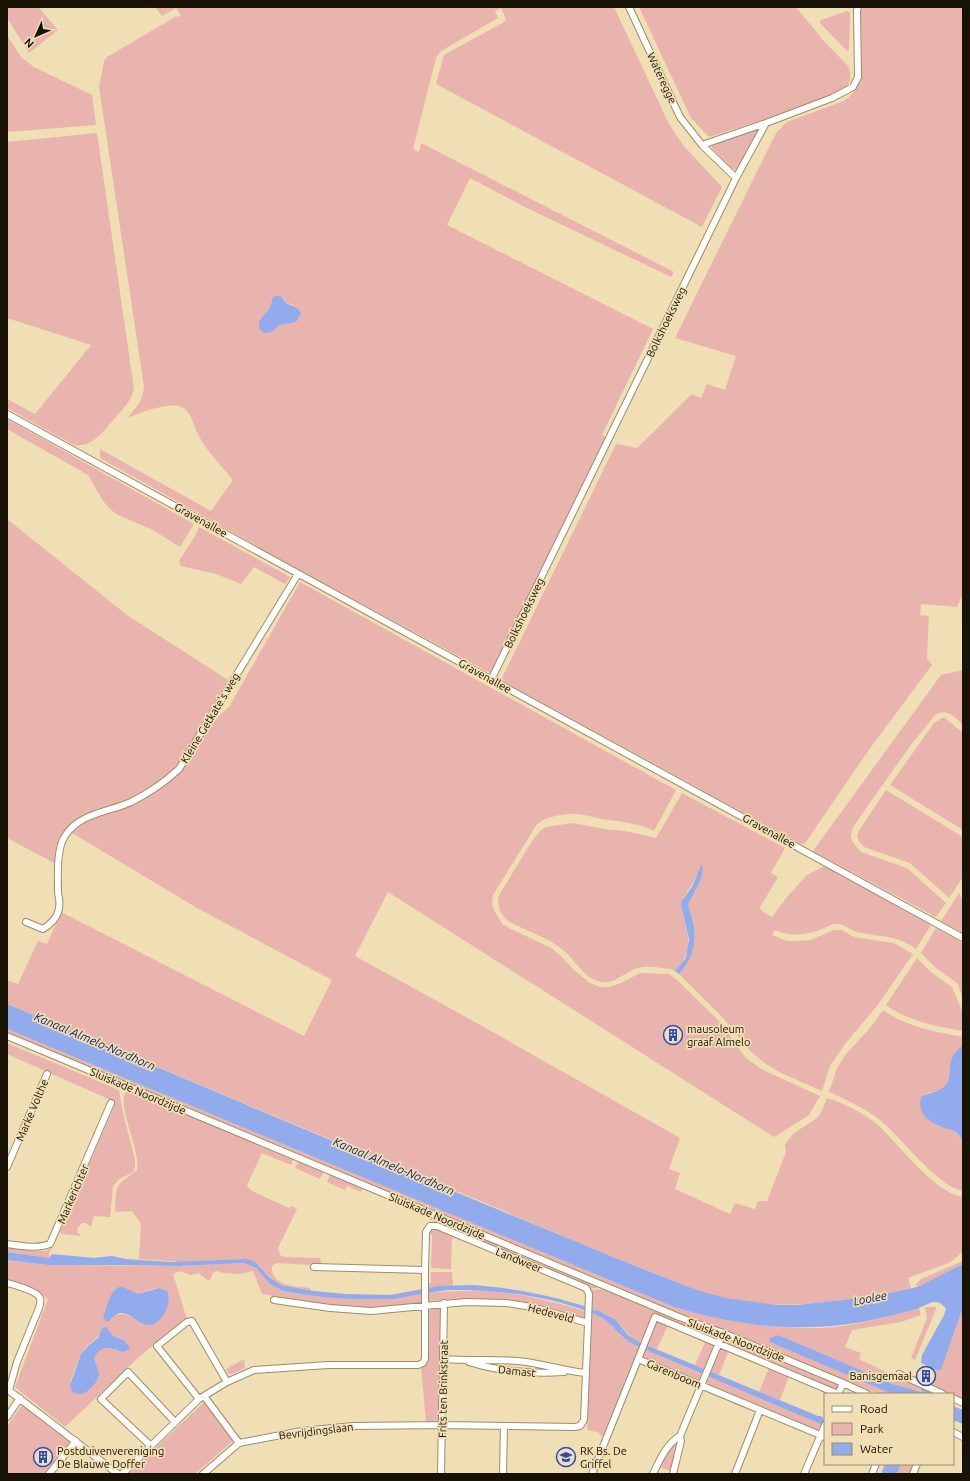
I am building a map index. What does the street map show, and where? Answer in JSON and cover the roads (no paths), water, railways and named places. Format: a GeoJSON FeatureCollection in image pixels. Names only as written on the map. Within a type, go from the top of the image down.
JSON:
{"type":"FeatureCollection","features":[{"type":"Feature","properties":{"kind":"street","name":"Wateregge"},"geometry":{"type":"LineString","coordinates":[[629,7],[680,117],[702,145],[736,178]]}},
{"type":"Feature","properties":{"kind":"street"},"geometry":{"type":"LineString","coordinates":[[702,145],[766,123],[832,98],[853,88],[858,77],[858,7]]}},
{"type":"Feature","properties":{"kind":"street","name":"Bolkshoeksweg"},"geometry":{"type":"LineString","coordinates":[[492,680],[736,178],[766,123]]}},
{"type":"Feature","properties":{"kind":"street","name":"Gravenallee"},"geometry":{"type":"LineString","coordinates":[[7,414],[963,938]]}},
{"type":"Feature","properties":{"kind":"street","name":"Kleine Getkate's weg"},"geometry":{"type":"LineString","coordinates":[[26,922],[43,929],[51,923],[60,908],[58,891],[60,848],[64,836],[72,827],[86,817],[131,802],[150,792],[179,769],[298,574]]}},
{"type":"Feature","properties":{"kind":"street","name":"Sluiskade Noordzijde"},"geometry":{"type":"LineString","coordinates":[[7,1036],[694,1324],[723,1333],[865,1393]]}},
{"type":"Feature","properties":{"kind":"street","name":"Marke Volthe"},"geometry":{"type":"LineString","coordinates":[[7,1168],[48,1074]]}},
{"type":"Feature","properties":{"kind":"street","name":"Markerichter"},"geometry":{"type":"LineString","coordinates":[[7,1244],[46,1246],[50,1244],[111,1103]]}},
{"type":"Feature","properties":{"kind":"street","name":"Landweer"},"geometry":{"type":"LineString","coordinates":[[425,1270],[426,1232],[430,1226],[437,1226],[584,1287],[588,1291],[588,1323]]}},
{"type":"Feature","properties":{"kind":"street"},"geometry":{"type":"LineString","coordinates":[[314,1267],[425,1270]]}},
{"type":"Feature","properties":{"kind":"street","name":"Frits ten Brinkstraat"},"geometry":{"type":"LineString","coordinates":[[227,1382],[254,1370],[328,1365],[418,1365],[423,1363],[425,1270]]}},
{"type":"Feature","properties":{"kind":"street"},"geometry":{"type":"LineString","coordinates":[[7,1283],[34,1293],[40,1297],[41,1300],[8,1389],[118,1474]]}},
{"type":"Feature","properties":{"kind":"street","name":"Hedeveld"},"geometry":{"type":"LineString","coordinates":[[274,1300],[330,1308],[372,1311],[444,1303],[506,1303],[532,1307],[588,1323],[584,1420],[580,1426],[442,1425]]}},
{"type":"Feature","properties":{"kind":"street","name":"Frits ten Brinkstraat"},"geometry":{"type":"LineString","coordinates":[[441,1474],[444,1303]]}},
{"type":"Feature","properties":{"kind":"street"},"geometry":{"type":"LineString","coordinates":[[639,1356],[659,1309]]}},
{"type":"Feature","properties":{"kind":"street"},"geometry":{"type":"LineString","coordinates":[[655,1317],[836,1393]]}},
{"type":"Feature","properties":{"kind":"street"},"geometry":{"type":"LineString","coordinates":[[122,1474],[202,1397],[227,1382],[193,1323],[189,1321],[157,1346],[202,1397],[239,1443]]}},
{"type":"Feature","properties":{"kind":"street"},"geometry":{"type":"LineString","coordinates":[[673,1474],[681,1441],[680,1436],[723,1333]]}},
{"type":"Feature","properties":{"kind":"street","name":"Garenboom"},"geometry":{"type":"LineString","coordinates":[[592,1474],[639,1356],[703,1383],[760,1410],[823,1432]]}},
{"type":"Feature","properties":{"kind":"street","name":"Damast"},"geometry":{"type":"LineString","coordinates":[[444,1360],[465,1361],[485,1359],[520,1361],[570,1372]]}},
{"type":"Feature","properties":{"kind":"street","name":"Damast"},"geometry":{"type":"LineString","coordinates":[[465,1361],[484,1367],[518,1372],[541,1374],[570,1372],[586,1373]]}},
{"type":"Feature","properties":{"kind":"street"},"geometry":{"type":"LineString","coordinates":[[151,1446],[101,1398],[128,1372],[176,1422]]}},
{"type":"Feature","properties":{"kind":"street"},"geometry":{"type":"LineString","coordinates":[[899,1374],[941,1393]]}},
{"type":"Feature","properties":{"kind":"street"},"geometry":{"type":"LineString","coordinates":[[838,1393],[843,1383]]}},
{"type":"Feature","properties":{"kind":"street"},"geometry":{"type":"LineString","coordinates":[[7,1417],[20,1398]]}},
{"type":"Feature","properties":{"kind":"street"},"geometry":{"type":"LineString","coordinates":[[954,1398],[963,1403]]}},
{"type":"Feature","properties":{"kind":"street"},"geometry":{"type":"LineString","coordinates":[[735,1474],[760,1410]]}},
{"type":"Feature","properties":{"kind":"street","name":"Bevrijdingslaan"},"geometry":{"type":"LineString","coordinates":[[203,1474],[239,1443],[302,1431],[353,1426],[442,1425]]}},
{"type":"Feature","properties":{"kind":"street"},"geometry":{"type":"LineString","coordinates":[[503,1474],[504,1426]]}},
{"type":"Feature","properties":{"kind":"street"},"geometry":{"type":"LineString","coordinates":[[804,1474],[823,1432]]}},
{"type":"Feature","properties":{"kind":"street"},"geometry":{"type":"LineString","coordinates":[[954,1432],[963,1437]]}},
{"type":"Feature","properties":{"kind":"street"},"geometry":{"type":"LineString","coordinates":[[653,1474],[674,1439],[680,1436]]}},
{"type":"Feature","properties":{"kind":"street"},"geometry":{"type":"LineString","coordinates":[[49,1474],[76,1441]]}},
{"type":"Feature","properties":{"kind":"water"},"geometry":{"type":"Polygon","coordinates":[[[281,296],[287,303],[298,309],[301,314],[296,322],[280,325],[271,332],[264,333],[260,330],[259,321],[268,310],[273,297],[281,296]]]}},
{"type":"Feature","properties":{"kind":"water"},"geometry":{"type":"Polygon","coordinates":[[[701,865],[703,867],[701,879],[688,905],[692,916],[695,933],[693,948],[688,961],[679,974],[675,971],[686,958],[689,939],[681,906],[682,901],[693,885],[701,865]]]}},
{"type":"Feature","properties":{"kind":"water","name":"Loolee"},"geometry":{"type":"Polygon","coordinates":[[[7,1004],[613,1257],[694,1289],[725,1298],[777,1305],[798,1305],[870,1297],[917,1287],[963,1264],[963,1307],[941,1370],[936,1370],[921,1363],[922,1355],[946,1309],[939,1303],[931,1303],[910,1311],[863,1322],[815,1327],[768,1326],[744,1323],[698,1314],[674,1307],[7,1029],[7,1004]]]}},
{"type":"Feature","properties":{"kind":"water"},"geometry":{"type":"Polygon","coordinates":[[[961,1047],[963,1047],[963,1143],[960,1136],[956,1132],[928,1120],[922,1112],[920,1103],[921,1097],[942,1089],[947,1083],[949,1079],[952,1057],[961,1047]]]}},
{"type":"Feature","properties":{"kind":"water"},"geometry":{"type":"Polygon","coordinates":[[[7,1252],[49,1258],[52,1254],[94,1258],[112,1256],[126,1259],[171,1262],[245,1259],[254,1261],[270,1278],[281,1285],[314,1291],[346,1294],[390,1295],[423,1289],[422,1294],[393,1299],[322,1297],[283,1291],[270,1284],[256,1268],[244,1263],[179,1266],[48,1265],[7,1260],[7,1252]]]}},
{"type":"Feature","properties":{"kind":"water"},"geometry":{"type":"Polygon","coordinates":[[[473,1285],[506,1288],[560,1299],[596,1311],[597,1310],[616,1320],[628,1335],[639,1342],[821,1416],[824,1419],[824,1426],[639,1347],[623,1337],[604,1319],[570,1305],[520,1295],[487,1291],[450,1290],[429,1293],[429,1288],[438,1286],[473,1285]]]}},
{"type":"Feature","properties":{"kind":"water"},"geometry":{"type":"Polygon","coordinates":[[[121,1286],[138,1294],[159,1288],[167,1291],[169,1301],[166,1312],[159,1321],[149,1325],[141,1323],[124,1313],[118,1314],[108,1322],[106,1321],[103,1318],[109,1299],[114,1291],[121,1286]]]}},
{"type":"Feature","properties":{"kind":"water"},"geometry":{"type":"Polygon","coordinates":[[[104,1327],[107,1328],[113,1336],[126,1341],[125,1342],[130,1347],[124,1352],[104,1348],[98,1352],[95,1358],[99,1374],[97,1381],[92,1388],[85,1393],[74,1393],[71,1390],[70,1385],[81,1354],[98,1338],[104,1327]]]}},
{"type":"Feature","properties":{"kind":"water"},"geometry":{"type":"Polygon","coordinates":[[[778,1335],[893,1384],[922,1392],[921,1389],[923,1389],[930,1393],[890,1393],[770,1342],[769,1339],[778,1335]]]}},
{"type":"Feature","properties":{"kind":"water"},"geometry":{"type":"Polygon","coordinates":[[[954,1406],[963,1410],[963,1424],[954,1420],[954,1406]]]}},
{"type":"Feature","properties":{"kind":"water"},"geometry":{"type":"Polygon","coordinates":[[[885,1465],[901,1465],[897,1474],[881,1474],[885,1465]]]}},
{"type":"Feature","properties":{"kind":"place","name":"mausoleum graaf Almelo"},"geometry":{"type":"Point","coordinates":[673,1035]}},
{"type":"Feature","properties":{"kind":"place","name":"Banisgemaal"},"geometry":{"type":"Point","coordinates":[926,1376]}},
{"type":"Feature","properties":{"kind":"place","name":"Postduivenvereniging De Blauwe Doffer"},"geometry":{"type":"Point","coordinates":[43,1457]}},
{"type":"Feature","properties":{"kind":"place","name":"RK Bs. De Griffel"},"geometry":{"type":"Point","coordinates":[566,1457]}},
{"type":"Feature","properties":{"kind":"water label","name":"Kanaal Almelo-Nordhorn"},"geometry":{"type":"Point","coordinates":[95,1041]}},
{"type":"Feature","properties":{"kind":"water label","name":"Kanaal Almelo-Nordhorn"},"geometry":{"type":"Point","coordinates":[394,1166]}}]}
